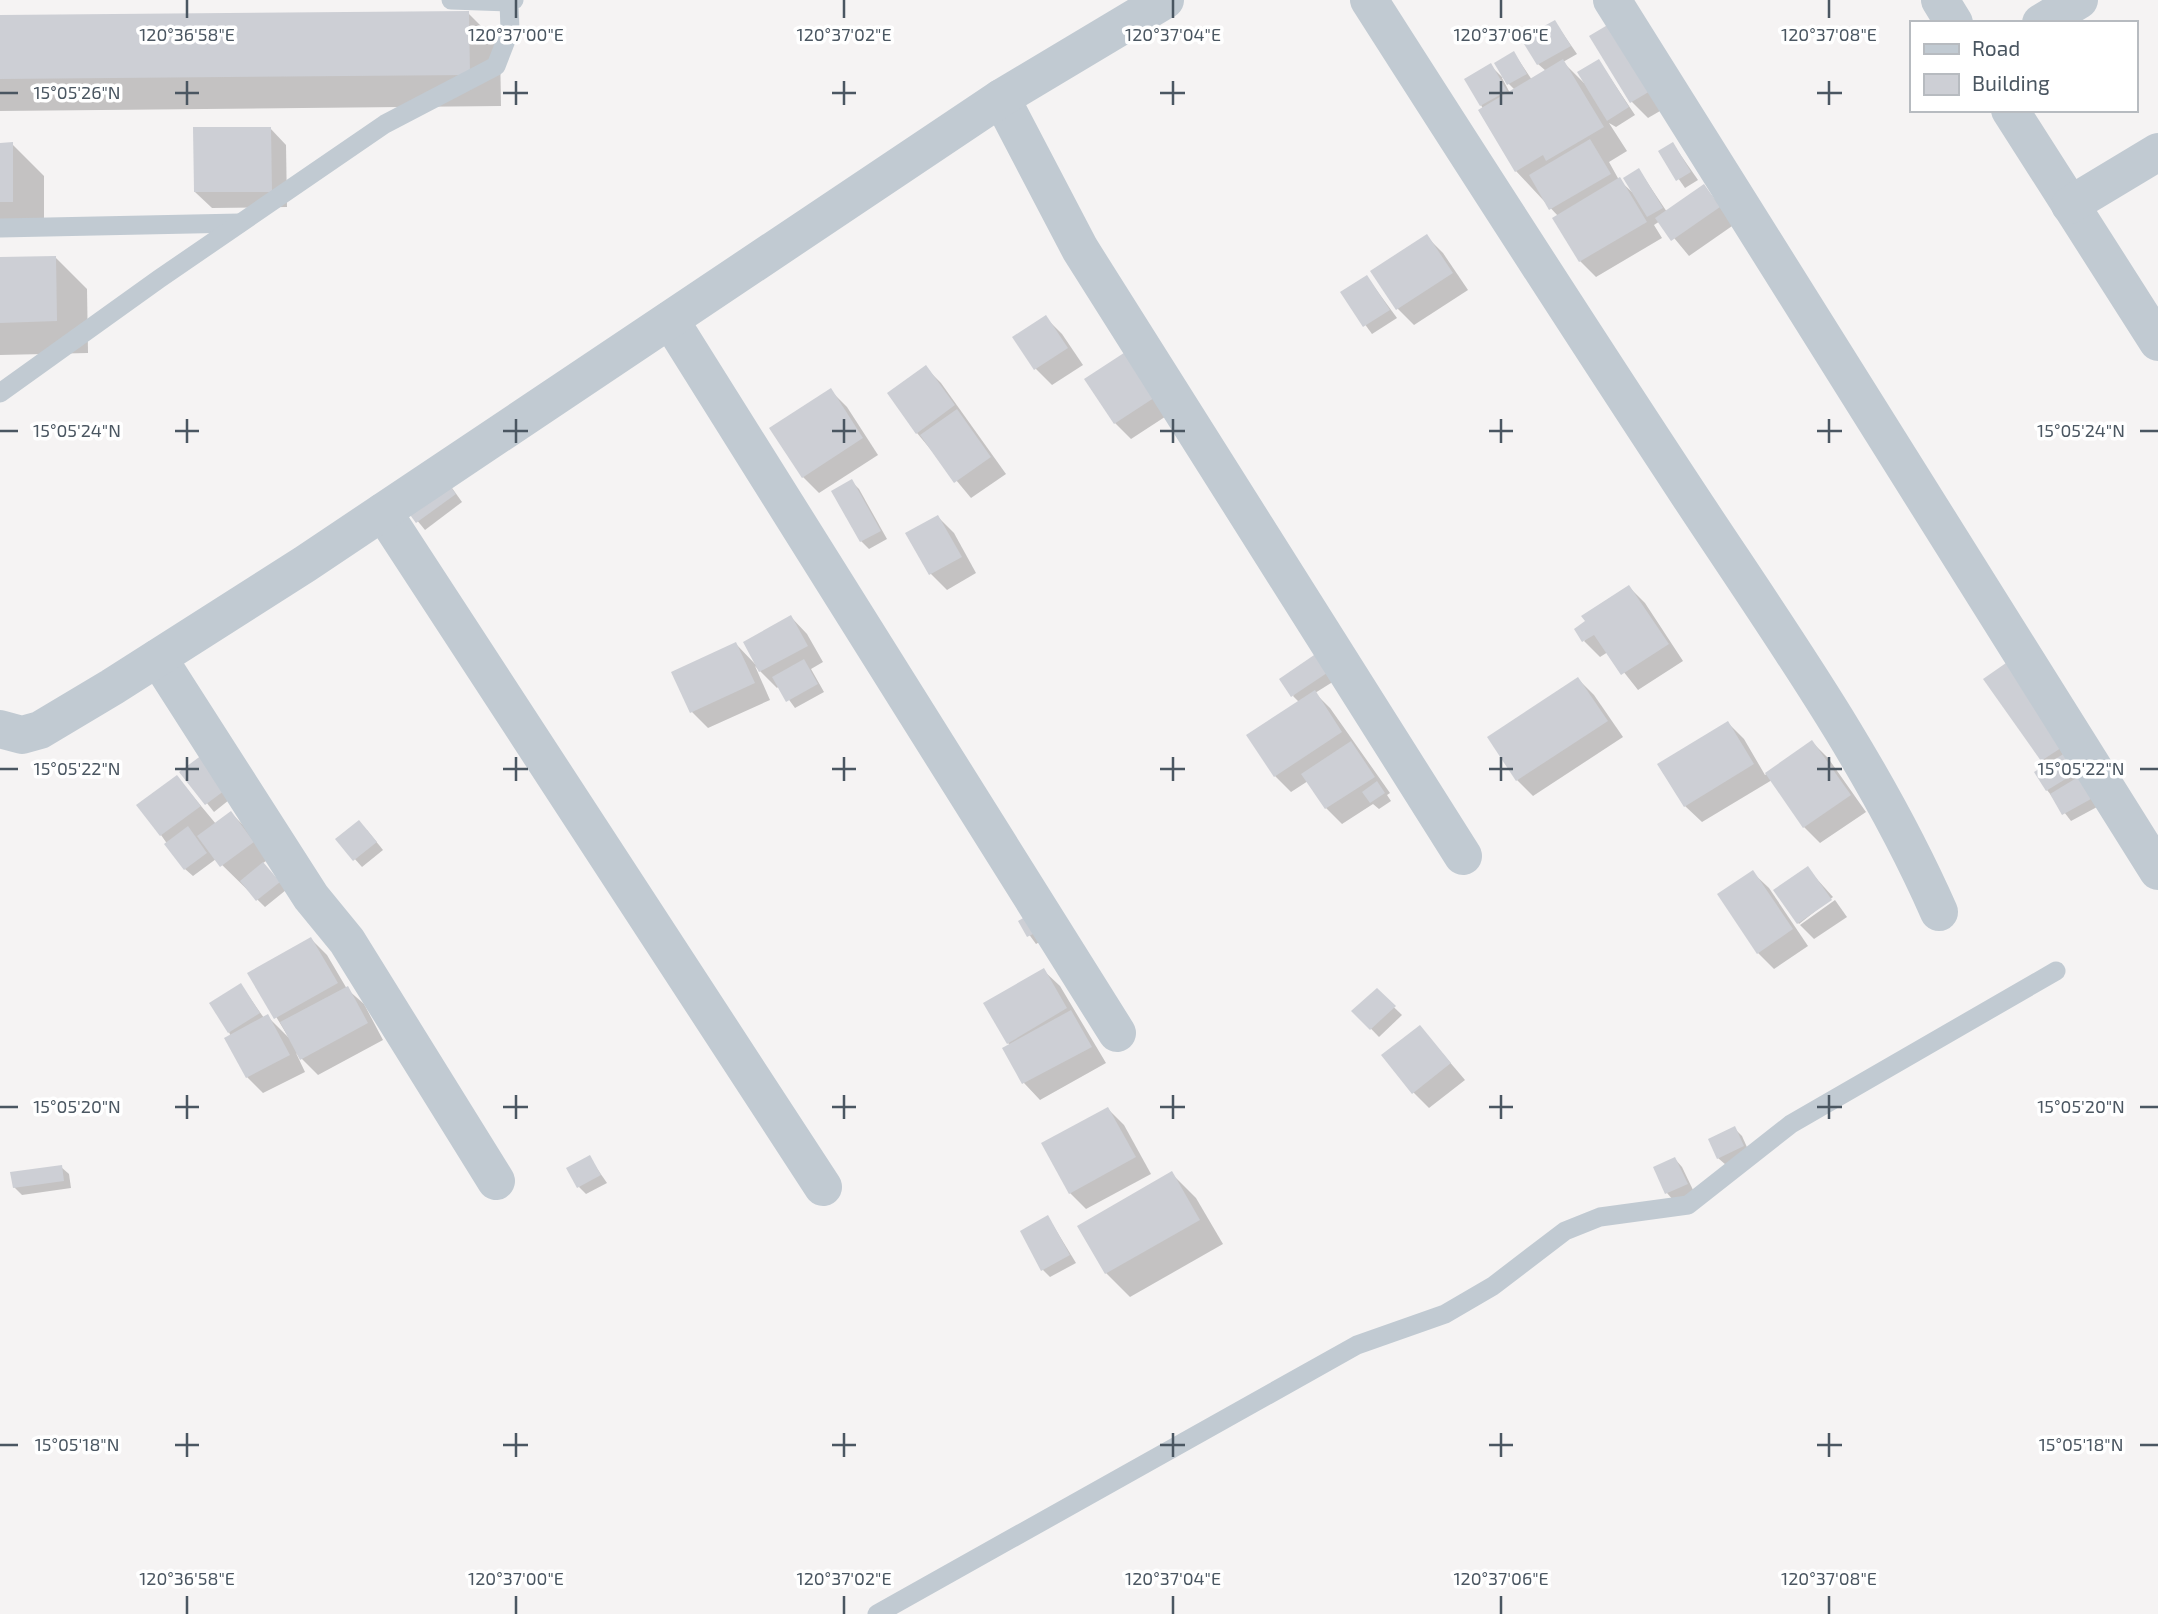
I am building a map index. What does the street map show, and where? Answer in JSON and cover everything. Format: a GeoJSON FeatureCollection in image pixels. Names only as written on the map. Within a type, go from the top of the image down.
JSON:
{"type":"FeatureCollection","features":[{"type":"Feature","properties":{"kind":"street"},"geometry":{"type":"LineString","coordinates":[[0,729],[22,735],[40,730],[158,658],[383,512],[1001,98],[1166,0]]}},
{"type":"Feature","properties":{"kind":"street"},"geometry":{"type":"LineString","coordinates":[[1369,0],[1556,294],[1828,707],[1922,872],[1940,912]]}},
{"type":"Feature","properties":{"kind":"street"},"geometry":{"type":"LineString","coordinates":[[1612,0],[2158,871]]}},
{"type":"Feature","properties":{"kind":"street"},"geometry":{"type":"LineString","coordinates":[[1940,0],[1953,21]]}},
{"type":"Feature","properties":{"kind":"street"},"geometry":{"type":"LineString","coordinates":[[2044,21],[2079,0]]}},
{"type":"Feature","properties":{"kind":"street"},"geometry":{"type":"LineString","coordinates":[[1001,98],[1080,249],[1463,856]]}},
{"type":"Feature","properties":{"kind":"street"},"geometry":{"type":"LineString","coordinates":[[2011,112],[2158,342]]}},
{"type":"Feature","properties":{"kind":"street"},"geometry":{"type":"LineString","coordinates":[[2070,205],[2158,152]]}},
{"type":"Feature","properties":{"kind":"street"},"geometry":{"type":"LineString","coordinates":[[670,320],[1117,1033]]}},
{"type":"Feature","properties":{"kind":"street"},"geometry":{"type":"LineString","coordinates":[[383,512],[823,1187]]}},
{"type":"Feature","properties":{"kind":"street"},"geometry":{"type":"LineString","coordinates":[[158,658],[311,897],[347,941],[496,1181]]}},
{"type":"Feature","properties":{"kind":"lane"},"geometry":{"type":"LineString","coordinates":[[0,393],[384,124],[496,66],[510,30],[512,1],[451,0]]}},
{"type":"Feature","properties":{"kind":"lane"},"geometry":{"type":"LineString","coordinates":[[0,228],[241,223]]}},
{"type":"Feature","properties":{"kind":"lane"},"geometry":{"type":"LineString","coordinates":[[877,1614],[1357,1345],[1445,1314],[1493,1286],[1565,1230],[1600,1217],[1688,1205],[1791,1124],[2056,971]]}},
{"type":"Feature","properties":{"kind":"building"},"geometry":{"type":"Polygon","coordinates":[[[469,11],[470,75],[0,79],[0,15],[469,11]]]}},
{"type":"Feature","properties":{"kind":"building"},"geometry":{"type":"Polygon","coordinates":[[[1555,20],[1571,46],[1537,65],[1521,39],[1555,20]]]}},
{"type":"Feature","properties":{"kind":"building"},"geometry":{"type":"Polygon","coordinates":[[[1616,20],[1657,87],[1630,103],[1589,36],[1616,20]]]}},
{"type":"Feature","properties":{"kind":"building"},"geometry":{"type":"Polygon","coordinates":[[[1514,51],[1527,74],[1507,85],[1494,63],[1514,51]]]}},
{"type":"Feature","properties":{"kind":"building"},"geometry":{"type":"Polygon","coordinates":[[[1563,59],[1604,127],[1546,161],[1543,155],[1515,172],[1478,110],[1563,59]]]}},
{"type":"Feature","properties":{"kind":"building"},"geometry":{"type":"Polygon","coordinates":[[[1599,59],[1629,107],[1607,121],[1577,72],[1599,59]]]}},
{"type":"Feature","properties":{"kind":"building"},"geometry":{"type":"Polygon","coordinates":[[[1491,63],[1507,91],[1480,106],[1464,79],[1491,63]]]}},
{"type":"Feature","properties":{"kind":"building"},"geometry":{"type":"Polygon","coordinates":[[[193,127],[271,127],[272,192],[194,192],[193,127]]]}},
{"type":"Feature","properties":{"kind":"building"},"geometry":{"type":"Polygon","coordinates":[[[1590,139],[1611,174],[1549,210],[1529,175],[1590,139]]]}},
{"type":"Feature","properties":{"kind":"building"},"geometry":{"type":"Polygon","coordinates":[[[13,142],[13,202],[0,202],[0,143],[13,142]]]}},
{"type":"Feature","properties":{"kind":"building"},"geometry":{"type":"Polygon","coordinates":[[[1673,142],[1691,172],[1676,181],[1658,151],[1673,142]]]}},
{"type":"Feature","properties":{"kind":"building"},"geometry":{"type":"Polygon","coordinates":[[[1639,168],[1663,208],[1647,217],[1623,178],[1639,168]]]}},
{"type":"Feature","properties":{"kind":"building"},"geometry":{"type":"Polygon","coordinates":[[[1620,177],[1647,222],[1579,262],[1552,218],[1620,177]]]}},
{"type":"Feature","properties":{"kind":"building"},"geometry":{"type":"Polygon","coordinates":[[[1704,184],[1720,207],[1671,241],[1655,218],[1704,184]]]}},
{"type":"Feature","properties":{"kind":"building"},"geometry":{"type":"Polygon","coordinates":[[[1427,234],[1453,273],[1396,310],[1370,271],[1427,234]]]}},
{"type":"Feature","properties":{"kind":"building"},"geometry":{"type":"Polygon","coordinates":[[[56,256],[57,321],[0,323],[0,257],[56,256]]]}},
{"type":"Feature","properties":{"kind":"building"},"geometry":{"type":"Polygon","coordinates":[[[1367,275],[1390,310],[1363,327],[1340,292],[1367,275]]]}},
{"type":"Feature","properties":{"kind":"building"},"geometry":{"type":"Polygon","coordinates":[[[1046,315],[1068,348],[1034,370],[1012,337],[1046,315]]]}},
{"type":"Feature","properties":{"kind":"building"},"geometry":{"type":"Polygon","coordinates":[[[1130,349],[1160,394],[1114,424],[1084,379],[1130,349]]]}},
{"type":"Feature","properties":{"kind":"building"},"geometry":{"type":"Polygon","coordinates":[[[926,365],[955,405],[916,434],[887,393],[926,365]]]}},
{"type":"Feature","properties":{"kind":"building"},"geometry":{"type":"Polygon","coordinates":[[[831,388],[863,438],[802,478],[769,428],[831,388]]]}},
{"type":"Feature","properties":{"kind":"building"},"geometry":{"type":"Polygon","coordinates":[[[957,409],[991,457],[954,483],[920,435],[957,409]]]}},
{"type":"Feature","properties":{"kind":"building"},"geometry":{"type":"Polygon","coordinates":[[[444,478],[456,494],[416,523],[405,508],[444,478]]]}},
{"type":"Feature","properties":{"kind":"building"},"geometry":{"type":"Polygon","coordinates":[[[852,479],[881,531],[860,542],[831,491],[852,479]]]}},
{"type":"Feature","properties":{"kind":"building"},"geometry":{"type":"Polygon","coordinates":[[[938,515],[962,557],[929,575],[905,533],[938,515]]]}},
{"type":"Feature","properties":{"kind":"building"},"geometry":{"type":"Polygon","coordinates":[[[1629,585],[1669,644],[1621,675],[1594,635],[1582,642],[1574,629],[1585,621],[1581,616],[1629,585]]]}},
{"type":"Feature","properties":{"kind":"building"},"geometry":{"type":"Polygon","coordinates":[[[791,615],[808,646],[759,672],[743,642],[791,615]]]}},
{"type":"Feature","properties":{"kind":"building"},"geometry":{"type":"Polygon","coordinates":[[[736,642],[755,683],[690,713],[671,672],[736,642]]]}},
{"type":"Feature","properties":{"kind":"building"},"geometry":{"type":"Polygon","coordinates":[[[1320,651],[1333,669],[1291,697],[1279,679],[1320,651]]]}},
{"type":"Feature","properties":{"kind":"building"},"geometry":{"type":"Polygon","coordinates":[[[804,659],[818,684],[786,702],[772,677],[804,659]]]}},
{"type":"Feature","properties":{"kind":"building"},"geometry":{"type":"Polygon","coordinates":[[[2006,663],[2064,746],[2041,761],[1983,679],[2006,663]]]}},
{"type":"Feature","properties":{"kind":"building"},"geometry":{"type":"Polygon","coordinates":[[[1578,677],[1608,721],[1516,781],[1487,737],[1578,677]]]}},
{"type":"Feature","properties":{"kind":"building"},"geometry":{"type":"Polygon","coordinates":[[[1315,690],[1342,732],[1274,777],[1246,735],[1315,690]]]}},
{"type":"Feature","properties":{"kind":"building"},"geometry":{"type":"Polygon","coordinates":[[[1728,721],[1754,764],[1684,807],[1657,764],[1728,721]]]}},
{"type":"Feature","properties":{"kind":"building"},"geometry":{"type":"Polygon","coordinates":[[[1812,740],[1851,795],[1803,828],[1765,773],[1812,740]]]}},
{"type":"Feature","properties":{"kind":"building"},"geometry":{"type":"Polygon","coordinates":[[[1351,741],[1375,777],[1325,809],[1301,774],[1351,741]]]}},
{"type":"Feature","properties":{"kind":"building"},"geometry":{"type":"Polygon","coordinates":[[[2065,753],[2077,772],[2046,791],[2034,772],[2065,753]]]}},
{"type":"Feature","properties":{"kind":"building"},"geometry":{"type":"Polygon","coordinates":[[[202,755],[228,788],[205,805],[179,772],[202,755]]]}},
{"type":"Feature","properties":{"kind":"building"},"geometry":{"type":"Polygon","coordinates":[[[177,775],[201,806],[160,836],[136,805],[177,775]]]}},
{"type":"Feature","properties":{"kind":"building"},"geometry":{"type":"Polygon","coordinates":[[[2078,777],[2091,799],[2062,815],[2050,794],[2078,777]]]}},
{"type":"Feature","properties":{"kind":"building"},"geometry":{"type":"Polygon","coordinates":[[[1377,781],[1385,793],[1370,803],[1362,792],[1377,781]]]}},
{"type":"Feature","properties":{"kind":"building"},"geometry":{"type":"Polygon","coordinates":[[[231,811],[254,842],[220,867],[197,836],[231,811]]]}},
{"type":"Feature","properties":{"kind":"building"},"geometry":{"type":"Polygon","coordinates":[[[359,820],[377,842],[353,861],[335,839],[359,820]]]}},
{"type":"Feature","properties":{"kind":"building"},"geometry":{"type":"Polygon","coordinates":[[[188,826],[207,853],[184,870],[164,844],[188,826]]]}},
{"type":"Feature","properties":{"kind":"building"},"geometry":{"type":"Polygon","coordinates":[[[263,862],[280,882],[256,901],[240,881],[263,862]]]}},
{"type":"Feature","properties":{"kind":"building"},"geometry":{"type":"Polygon","coordinates":[[[1808,866],[1832,900],[1797,924],[1773,890],[1808,866]]]}},
{"type":"Feature","properties":{"kind":"building"},"geometry":{"type":"Polygon","coordinates":[[[1753,870],[1793,929],[1757,954],[1717,894],[1753,870]]]}},
{"type":"Feature","properties":{"kind":"building"},"geometry":{"type":"Polygon","coordinates":[[[1032,913],[1041,930],[1027,937],[1018,921],[1032,913]]]}},
{"type":"Feature","properties":{"kind":"building"},"geometry":{"type":"Polygon","coordinates":[[[311,937],[338,983],[274,1019],[247,973],[311,937]]]}},
{"type":"Feature","properties":{"kind":"building"},"geometry":{"type":"Polygon","coordinates":[[[1044,968],[1067,1008],[1007,1044],[983,1003],[1044,968]]]}},
{"type":"Feature","properties":{"kind":"building"},"geometry":{"type":"Polygon","coordinates":[[[241,983],[260,1013],[228,1033],[209,1003],[241,983]]]}},
{"type":"Feature","properties":{"kind":"building"},"geometry":{"type":"Polygon","coordinates":[[[348,986],[368,1023],[300,1060],[280,1022],[348,986]]]}},
{"type":"Feature","properties":{"kind":"building"},"geometry":{"type":"Polygon","coordinates":[[[1377,988],[1396,1006],[1370,1030],[1351,1011],[1377,988]]]}},
{"type":"Feature","properties":{"kind":"building"},"geometry":{"type":"Polygon","coordinates":[[[1071,1010],[1092,1047],[1022,1084],[1002,1048],[1071,1010]]]}},
{"type":"Feature","properties":{"kind":"building"},"geometry":{"type":"Polygon","coordinates":[[[268,1014],[290,1055],[246,1078],[224,1038],[268,1014]]]}},
{"type":"Feature","properties":{"kind":"building"},"geometry":{"type":"Polygon","coordinates":[[[1420,1025],[1451,1063],[1412,1094],[1381,1055],[1420,1025]]]}},
{"type":"Feature","properties":{"kind":"building"},"geometry":{"type":"Polygon","coordinates":[[[1108,1107],[1136,1157],[1069,1194],[1041,1143],[1108,1107]]]}},
{"type":"Feature","properties":{"kind":"building"},"geometry":{"type":"Polygon","coordinates":[[[1735,1126],[1744,1146],[1717,1159],[1708,1139],[1735,1126]]]}},
{"type":"Feature","properties":{"kind":"building"},"geometry":{"type":"Polygon","coordinates":[[[590,1155],[601,1175],[577,1188],[566,1168],[590,1155]]]}},
{"type":"Feature","properties":{"kind":"building"},"geometry":{"type":"Polygon","coordinates":[[[1675,1157],[1688,1184],[1665,1194],[1653,1167],[1675,1157]]]}},
{"type":"Feature","properties":{"kind":"building"},"geometry":{"type":"Polygon","coordinates":[[[62,1165],[64,1181],[13,1188],[10,1172],[62,1165]]]}},
{"type":"Feature","properties":{"kind":"building"},"geometry":{"type":"Polygon","coordinates":[[[1172,1171],[1200,1220],[1105,1274],[1077,1226],[1172,1171]]]}},
{"type":"Feature","properties":{"kind":"building"},"geometry":{"type":"Polygon","coordinates":[[[1048,1215],[1070,1255],[1041,1271],[1020,1231],[1048,1215]]]}}]}
